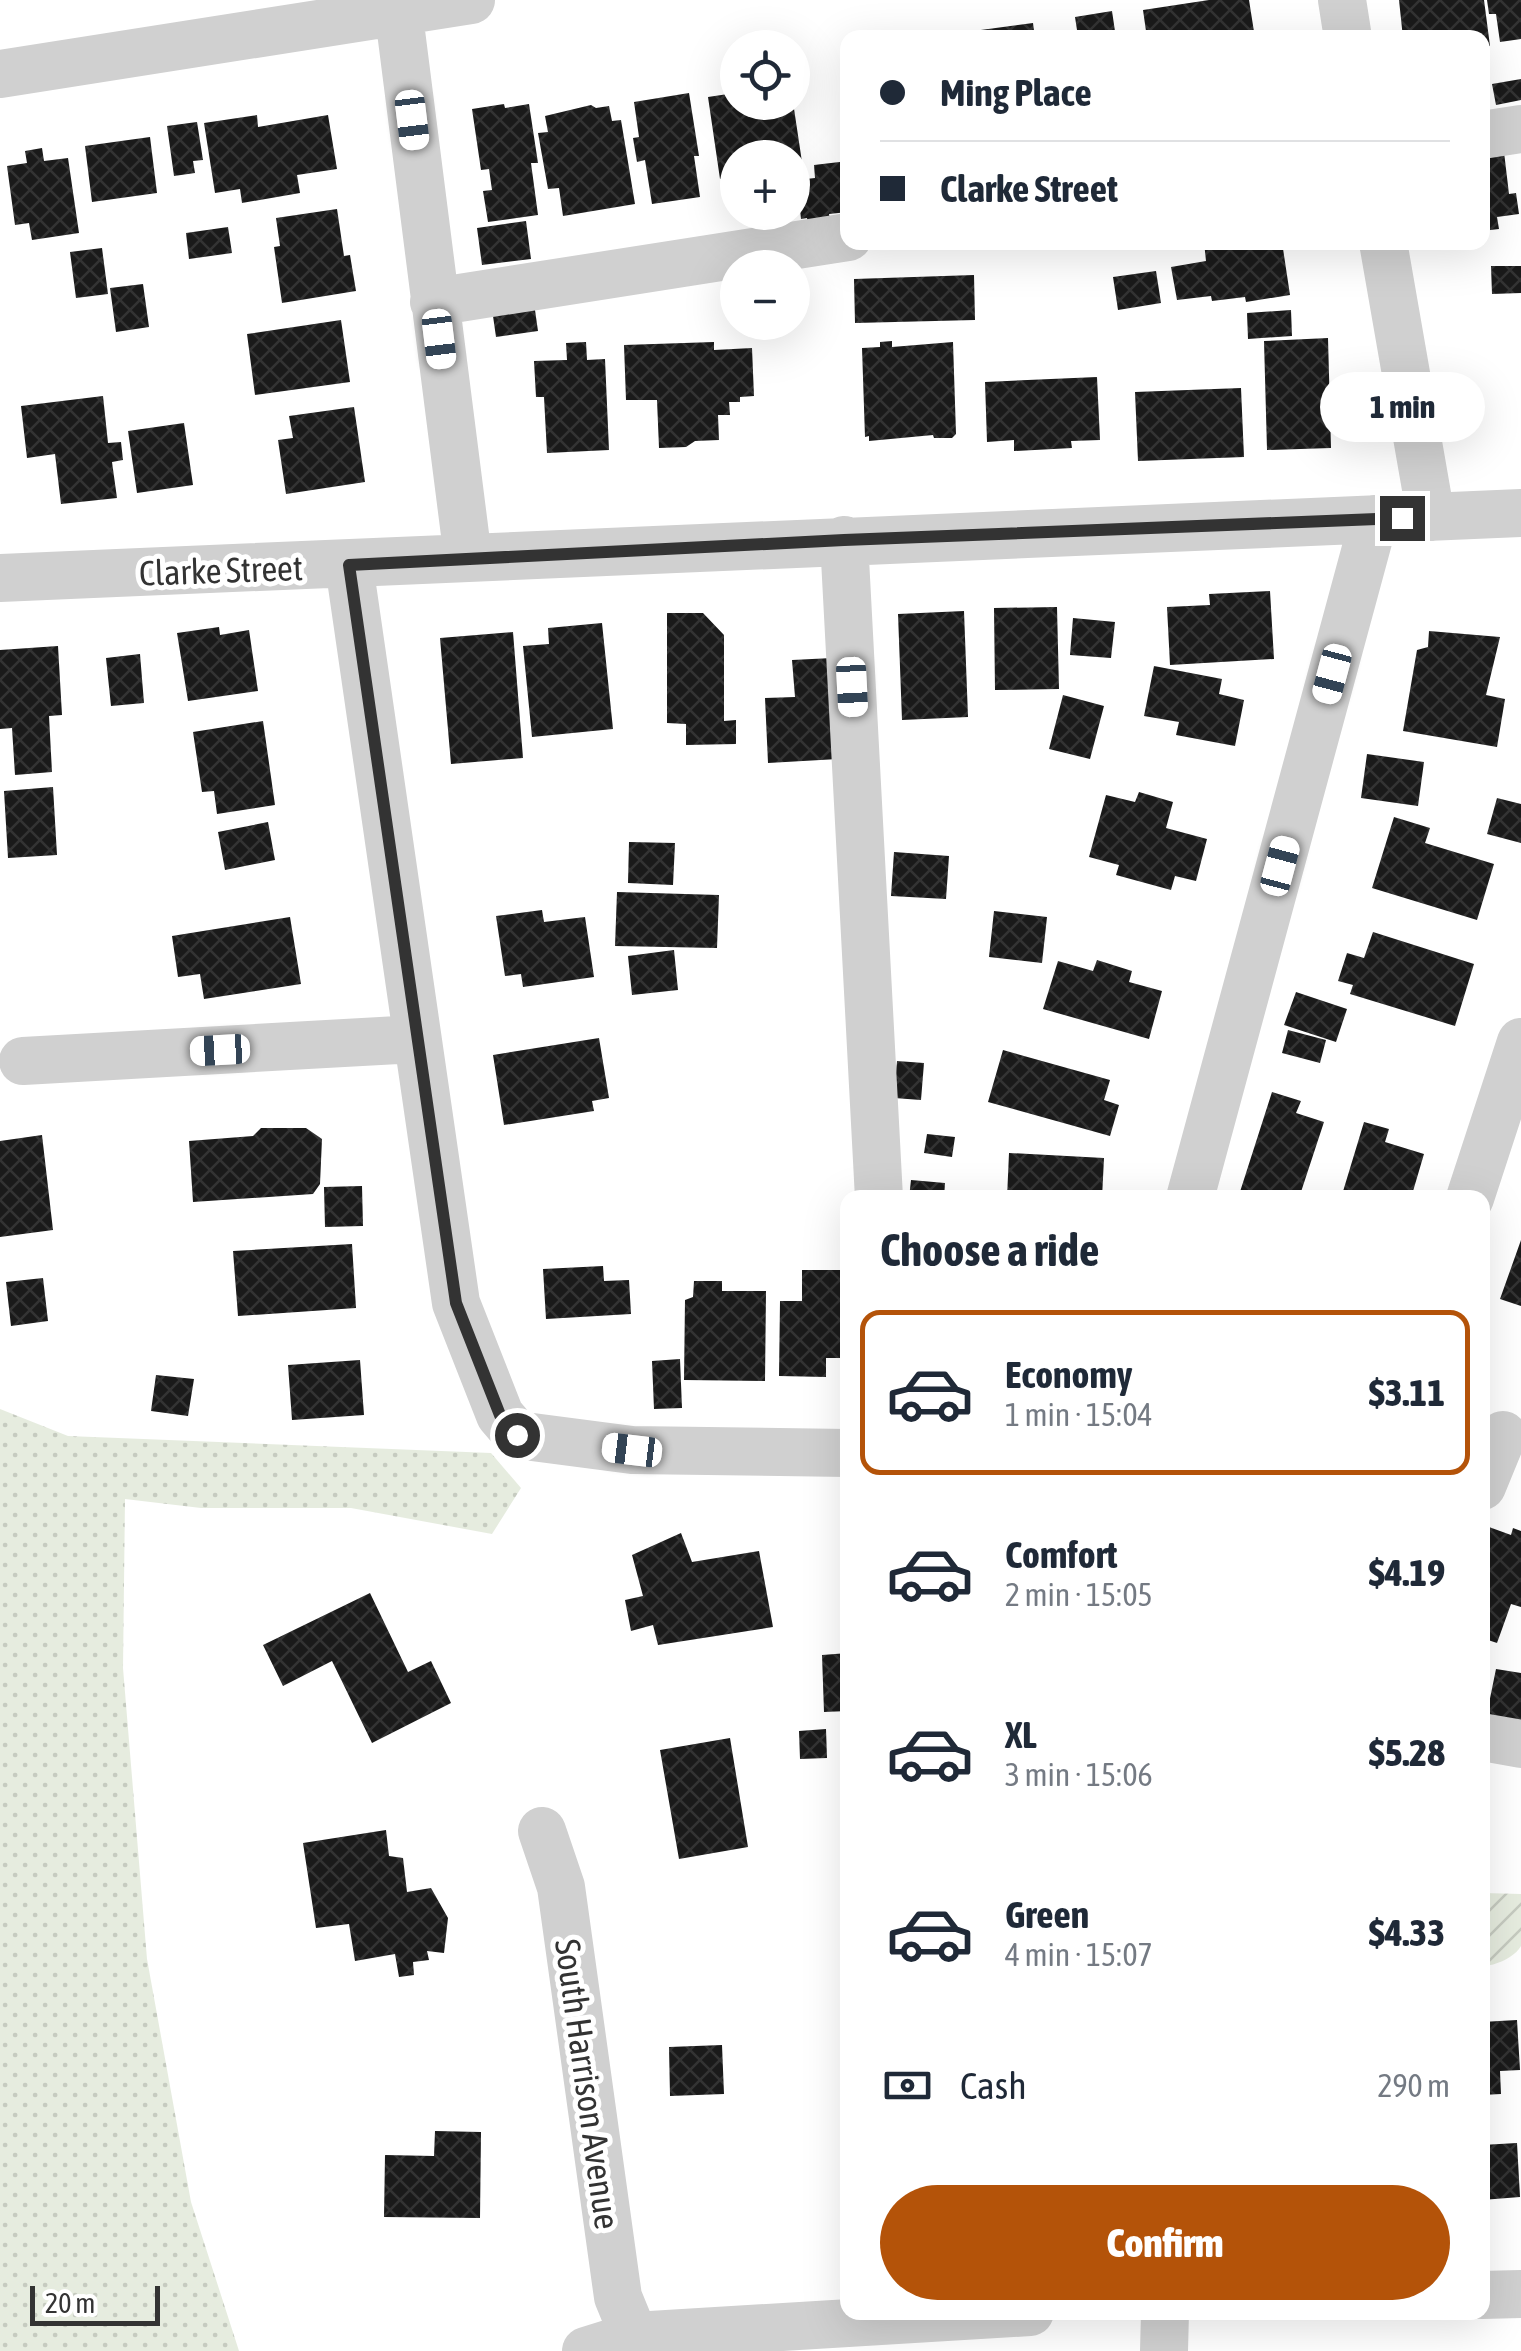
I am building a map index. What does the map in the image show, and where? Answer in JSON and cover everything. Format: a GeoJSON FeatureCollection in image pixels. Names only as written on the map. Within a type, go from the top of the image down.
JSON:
{"type":"FeatureCollection","features":[{"type":"Feature","properties":{"kind":"street"},"geometry":{"type":"LineString","coordinates":[[0,74],[398,6],[471,0]]}},
{"type":"Feature","properties":{"kind":"street"},"geometry":{"type":"LineString","coordinates":[[1342,0],[1347,30]]}},
{"type":"Feature","properties":{"kind":"street"},"geometry":{"type":"LineString","coordinates":[[398,6],[468,558]]}},
{"type":"Feature","properties":{"kind":"street"},"geometry":{"type":"LineString","coordinates":[[1490,134],[1521,129]]}},
{"type":"Feature","properties":{"kind":"street"},"geometry":{"type":"LineString","coordinates":[[434,302],[840,238]]}},
{"type":"Feature","properties":{"kind":"street"},"geometry":{"type":"LineString","coordinates":[[1384,250],[1431,517]]}},
{"type":"Feature","properties":{"kind":"street","name":"Clarke Street"},"geometry":{"type":"LineString","coordinates":[[0,578],[1521,513]]}},
{"type":"Feature","properties":{"kind":"street"},"geometry":{"type":"LineString","coordinates":[[1192,1190],[1374,519]]}},
{"type":"Feature","properties":{"kind":"street"},"geometry":{"type":"LineString","coordinates":[[844,540],[878,1190]]}},
{"type":"Feature","properties":{"kind":"street"},"geometry":{"type":"LineString","coordinates":[[349,565],[456,1303],[500,1415],[517,1435],[632,1450],[840,1453]]}},
{"type":"Feature","properties":{"kind":"street"},"geometry":{"type":"LineString","coordinates":[[23,1061],[416,1039]]}},
{"type":"Feature","properties":{"kind":"street"},"geometry":{"type":"LineString","coordinates":[[1475,1190],[1505,1145],[1521,1042]]}},
{"type":"Feature","properties":{"kind":"street"},"geometry":{"type":"LineString","coordinates":[[1490,1465],[1502,1434]]}},
{"type":"Feature","properties":{"kind":"street"},"geometry":{"type":"LineString","coordinates":[[1490,1738],[1521,1744]]}},
{"type":"Feature","properties":{"kind":"street","name":"South Harrison Avenue"},"geometry":{"type":"LineString","coordinates":[[542,1832],[561,1887],[618,2297],[634,2344]]}},
{"type":"Feature","properties":{"kind":"street"},"geometry":{"type":"LineString","coordinates":[[1490,2295],[1521,2294]]}},
{"type":"Feature","properties":{"kind":"street"},"geometry":{"type":"LineString","coordinates":[[586,2351],[931,2320]]}},
{"type":"Feature","properties":{"kind":"street"},"geometry":{"type":"LineString","coordinates":[[1164,2351],[1165,2320]]}},
{"type":"Feature","properties":{"kind":"shaded area"},"geometry":{"type":"Polygon","coordinates":[[[0,1409],[68,1436],[491,1453],[521,1488],[492,1534],[351,1508],[201,1508],[125,1499],[123,1668],[147,1959],[191,2202],[239,2351],[0,2351],[0,1409]]]}},
{"type":"Feature","properties":{"kind":"shaded area"},"geometry":{"type":"Polygon","coordinates":[[[1490,1893],[1521,1894],[1521,1946],[1490,1965],[1490,1893]]]}},
{"type":"Feature","properties":{"kind":"building"},"geometry":{"type":"Polygon","coordinates":[[[1209,0],[1249,0],[1254,30],[1146,30],[1143,10],[1209,0]]]}},
{"type":"Feature","properties":{"kind":"building"},"geometry":{"type":"Polygon","coordinates":[[[1399,0],[1484,0],[1488,30],[1402,30],[1399,0]]]}},
{"type":"Feature","properties":{"kind":"building"},"geometry":{"type":"Polygon","coordinates":[[[1487,0],[1521,0],[1521,39],[1500,42],[1496,14],[1489,14],[1487,0]]]}},
{"type":"Feature","properties":{"kind":"building"},"geometry":{"type":"Polygon","coordinates":[[[1112,11],[1115,30],[1077,30],[1075,17],[1112,11]]]}},
{"type":"Feature","properties":{"kind":"building"},"geometry":{"type":"Polygon","coordinates":[[[1033,23],[1034,30],[981,30],[1033,23]]]}},
{"type":"Feature","properties":{"kind":"building"},"geometry":{"type":"Polygon","coordinates":[[[1521,79],[1521,100],[1496,105],[1492,84],[1521,79]]]}},
{"type":"Feature","properties":{"kind":"building"},"geometry":{"type":"Polygon","coordinates":[[[689,93],[699,156],[694,156],[700,197],[652,204],[645,160],[637,162],[633,138],[639,137],[634,102],[689,93]]]}},
{"type":"Feature","properties":{"kind":"building"},"geometry":{"type":"Polygon","coordinates":[[[720,95],[720,120],[796,120],[799,140],[720,140],[720,179],[708,97],[720,95]]]}},
{"type":"Feature","properties":{"kind":"building"},"geometry":{"type":"Polygon","coordinates":[[[504,104],[505,108],[529,104],[538,163],[531,163],[538,215],[488,222],[483,191],[492,190],[489,169],[481,170],[472,109],[504,104]]]}},
{"type":"Feature","properties":{"kind":"building"},"geometry":{"type":"Polygon","coordinates":[[[591,105],[609,106],[612,121],[621,120],[635,204],[563,216],[559,188],[548,189],[538,133],[548,132],[545,116],[591,105]]]}},
{"type":"Feature","properties":{"kind":"building"},"geometry":{"type":"Polygon","coordinates":[[[257,115],[258,127],[328,115],[337,169],[297,175],[300,193],[242,203],[240,189],[215,193],[204,123],[257,115]]]}},
{"type":"Feature","properties":{"kind":"building"},"geometry":{"type":"Polygon","coordinates":[[[197,122],[203,160],[193,161],[195,173],[174,176],[167,126],[197,122]]]}},
{"type":"Feature","properties":{"kind":"building"},"geometry":{"type":"Polygon","coordinates":[[[150,137],[157,193],[92,202],[85,146],[150,137]]]}},
{"type":"Feature","properties":{"kind":"building"},"geometry":{"type":"Polygon","coordinates":[[[42,148],[44,161],[68,158],[79,233],[32,240],[29,223],[15,225],[7,166],[27,163],[25,151],[42,148]]]}},
{"type":"Feature","properties":{"kind":"building"},"geometry":{"type":"Polygon","coordinates":[[[1504,152],[1509,194],[1516,193],[1519,214],[1497,217],[1499,229],[1490,230],[1490,154],[1504,152]]]}},
{"type":"Feature","properties":{"kind":"building"},"geometry":{"type":"Polygon","coordinates":[[[840,162],[840,213],[829,214],[830,221],[810,224],[810,179],[815,178],[814,165],[840,162]]]}},
{"type":"Feature","properties":{"kind":"building"},"geometry":{"type":"Polygon","coordinates":[[[337,209],[344,256],[350,255],[356,291],[282,303],[274,247],[280,246],[276,218],[337,209]]]}},
{"type":"Feature","properties":{"kind":"building"},"geometry":{"type":"Polygon","coordinates":[[[526,221],[531,259],[482,265],[477,228],[526,221]]]}},
{"type":"Feature","properties":{"kind":"building"},"geometry":{"type":"Polygon","coordinates":[[[228,227],[232,253],[189,259],[186,233],[228,227]]]}},
{"type":"Feature","properties":{"kind":"building"},"geometry":{"type":"Polygon","coordinates":[[[102,248],[108,294],[76,298],[70,252],[102,248]]]}},
{"type":"Feature","properties":{"kind":"building"},"geometry":{"type":"Polygon","coordinates":[[[1205,250],[1283,250],[1290,295],[1246,302],[1245,297],[1212,301],[1211,296],[1177,300],[1171,267],[1206,261],[1205,250]]]}},
{"type":"Feature","properties":{"kind":"building"},"geometry":{"type":"Polygon","coordinates":[[[1491,266],[1521,266],[1521,293],[1492,294],[1491,266]]]}},
{"type":"Feature","properties":{"kind":"building"},"geometry":{"type":"Polygon","coordinates":[[[1156,271],[1161,303],[1118,310],[1113,277],[1156,271]]]}},
{"type":"Feature","properties":{"kind":"building"},"geometry":{"type":"Polygon","coordinates":[[[974,275],[975,320],[855,323],[854,279],[974,275]]]}},
{"type":"Feature","properties":{"kind":"building"},"geometry":{"type":"Polygon","coordinates":[[[143,284],[149,327],[116,332],[110,288],[143,284]]]}},
{"type":"Feature","properties":{"kind":"building"},"geometry":{"type":"Polygon","coordinates":[[[534,303],[538,331],[496,337],[492,309],[534,303]]]}},
{"type":"Feature","properties":{"kind":"building"},"geometry":{"type":"Polygon","coordinates":[[[1291,310],[1292,336],[1248,339],[1247,313],[1291,310]]]}},
{"type":"Feature","properties":{"kind":"building"},"geometry":{"type":"Polygon","coordinates":[[[341,320],[350,382],[255,395],[247,334],[341,320]]]}},
{"type":"Feature","properties":{"kind":"building"},"geometry":{"type":"Polygon","coordinates":[[[1328,338],[1331,448],[1267,450],[1264,341],[1328,338]]]}},
{"type":"Feature","properties":{"kind":"building"},"geometry":{"type":"Polygon","coordinates":[[[892,341],[892,347],[953,342],[956,434],[952,438],[933,435],[869,441],[869,436],[865,437],[862,348],[880,347],[880,342],[892,341]]]}},
{"type":"Feature","properties":{"kind":"building"},"geometry":{"type":"Polygon","coordinates":[[[586,342],[587,360],[605,359],[609,450],[547,453],[544,397],[536,397],[534,361],[567,360],[566,343],[586,342]]]}},
{"type":"Feature","properties":{"kind":"building"},"geometry":{"type":"Polygon","coordinates":[[[714,342],[714,350],[752,348],[754,396],[729,402],[730,415],[718,415],[719,440],[659,448],[657,400],[626,400],[624,345],[714,342]]]}},
{"type":"Feature","properties":{"kind":"building"},"geometry":{"type":"Polygon","coordinates":[[[1097,377],[1100,440],[1071,441],[1072,448],[1014,451],[1014,440],[987,442],[985,382],[1097,377]]]}},
{"type":"Feature","properties":{"kind":"building"},"geometry":{"type":"Polygon","coordinates":[[[1241,388],[1244,457],[1138,461],[1135,392],[1241,388]]]}},
{"type":"Feature","properties":{"kind":"building"},"geometry":{"type":"Polygon","coordinates":[[[103,396],[108,443],[121,442],[123,460],[112,462],[117,498],[61,504],[55,454],[27,458],[21,406],[103,396]]]}},
{"type":"Feature","properties":{"kind":"building"},"geometry":{"type":"Polygon","coordinates":[[[354,407],[365,482],[286,494],[278,440],[293,438],[289,416],[354,407]]]}},
{"type":"Feature","properties":{"kind":"building"},"geometry":{"type":"Polygon","coordinates":[[[184,423],[193,485],[137,493],[128,431],[184,423]]]}},
{"type":"Feature","properties":{"kind":"building"},"geometry":{"type":"Polygon","coordinates":[[[1270,591],[1274,659],[1170,665],[1167,607],[1210,605],[1209,594],[1270,591]]]}},
{"type":"Feature","properties":{"kind":"building"},"geometry":{"type":"Polygon","coordinates":[[[1057,607],[1059,689],[995,690],[994,608],[1057,607]]]}},
{"type":"Feature","properties":{"kind":"building"},"geometry":{"type":"Polygon","coordinates":[[[964,611],[968,717],[902,720],[898,614],[964,611]]]}},
{"type":"Feature","properties":{"kind":"building"},"geometry":{"type":"Polygon","coordinates":[[[667,613],[703,613],[724,635],[724,721],[736,720],[736,744],[686,745],[686,724],[667,723],[667,613]]]}},
{"type":"Feature","properties":{"kind":"building"},"geometry":{"type":"Polygon","coordinates":[[[1073,618],[1115,622],[1111,658],[1070,655],[1073,618]]]}},
{"type":"Feature","properties":{"kind":"building"},"geometry":{"type":"Polygon","coordinates":[[[602,623],[613,729],[532,737],[523,646],[549,644],[548,628],[602,623]]]}},
{"type":"Feature","properties":{"kind":"building"},"geometry":{"type":"Polygon","coordinates":[[[219,627],[220,635],[249,630],[258,691],[188,701],[177,633],[219,627]]]}},
{"type":"Feature","properties":{"kind":"building"},"geometry":{"type":"Polygon","coordinates":[[[1429,631],[1500,637],[1486,695],[1505,699],[1497,747],[1403,731],[1417,650],[1428,647],[1429,631]]]}},
{"type":"Feature","properties":{"kind":"building"},"geometry":{"type":"Polygon","coordinates":[[[513,632],[523,758],[451,764],[440,638],[513,632]]]}},
{"type":"Feature","properties":{"kind":"building"},"geometry":{"type":"Polygon","coordinates":[[[58,646],[62,715],[49,716],[52,772],[15,775],[12,728],[0,729],[0,650],[58,646]]]}},
{"type":"Feature","properties":{"kind":"building"},"geometry":{"type":"Polygon","coordinates":[[[140,654],[144,703],[111,706],[106,658],[140,654]]]}},
{"type":"Feature","properties":{"kind":"building"},"geometry":{"type":"Polygon","coordinates":[[[832,658],[838,759],[768,763],[765,698],[795,697],[792,660],[832,658]]]}},
{"type":"Feature","properties":{"kind":"building"},"geometry":{"type":"Polygon","coordinates":[[[1154,666],[1222,679],[1219,694],[1244,700],[1235,746],[1176,735],[1179,722],[1144,716],[1154,666]]]}},
{"type":"Feature","properties":{"kind":"building"},"geometry":{"type":"Polygon","coordinates":[[[1063,695],[1104,706],[1090,759],[1049,749],[1063,695]]]}},
{"type":"Feature","properties":{"kind":"building"},"geometry":{"type":"Polygon","coordinates":[[[263,721],[275,805],[217,814],[214,791],[202,792],[193,732],[263,721]]]}},
{"type":"Feature","properties":{"kind":"building"},"geometry":{"type":"Polygon","coordinates":[[[1367,754],[1424,762],[1418,806],[1361,798],[1367,754]]]}},
{"type":"Feature","properties":{"kind":"building"},"geometry":{"type":"Polygon","coordinates":[[[53,787],[57,855],[8,858],[4,791],[53,787]]]}},
{"type":"Feature","properties":{"kind":"building"},"geometry":{"type":"Polygon","coordinates":[[[1139,792],[1173,802],[1166,828],[1207,839],[1196,881],[1175,876],[1171,890],[1116,875],[1119,865],[1089,857],[1106,795],[1135,802],[1139,792]]]}},
{"type":"Feature","properties":{"kind":"building"},"geometry":{"type":"Polygon","coordinates":[[[1497,798],[1521,804],[1521,843],[1487,834],[1497,798]]]}},
{"type":"Feature","properties":{"kind":"building"},"geometry":{"type":"Polygon","coordinates":[[[1394,817],[1430,828],[1425,843],[1494,864],[1477,920],[1372,888],[1394,817]]]}},
{"type":"Feature","properties":{"kind":"building"},"geometry":{"type":"Polygon","coordinates":[[[268,822],[275,860],[225,870],[218,832],[268,822]]]}},
{"type":"Feature","properties":{"kind":"building"},"geometry":{"type":"Polygon","coordinates":[[[629,842],[675,843],[673,885],[628,883],[629,842]]]}},
{"type":"Feature","properties":{"kind":"building"},"geometry":{"type":"Polygon","coordinates":[[[894,852],[949,856],[946,899],[891,896],[894,852]]]}},
{"type":"Feature","properties":{"kind":"building"},"geometry":{"type":"Polygon","coordinates":[[[617,892],[719,895],[717,948],[615,946],[617,892]]]}},
{"type":"Feature","properties":{"kind":"building"},"geometry":{"type":"Polygon","coordinates":[[[542,910],[544,922],[585,917],[594,977],[523,987],[521,974],[505,976],[496,916],[542,910]]]}},
{"type":"Feature","properties":{"kind":"building"},"geometry":{"type":"Polygon","coordinates":[[[994,911],[1047,917],[1042,963],[989,957],[994,911]]]}},
{"type":"Feature","properties":{"kind":"building"},"geometry":{"type":"Polygon","coordinates":[[[290,917],[301,984],[204,999],[200,974],[178,977],[172,936],[290,917]]]}},
{"type":"Feature","properties":{"kind":"building"},"geometry":{"type":"Polygon","coordinates":[[[1373,932],[1474,964],[1455,1026],[1350,994],[1353,985],[1338,981],[1347,953],[1364,958],[1373,932]]]}},
{"type":"Feature","properties":{"kind":"building"},"geometry":{"type":"Polygon","coordinates":[[[674,950],[678,990],[632,995],[628,956],[674,950]]]}},
{"type":"Feature","properties":{"kind":"building"},"geometry":{"type":"Polygon","coordinates":[[[1097,960],[1132,971],[1129,982],[1162,991],[1149,1039],[1043,1009],[1058,961],[1093,971],[1097,960]]]}},
{"type":"Feature","properties":{"kind":"building"},"geometry":{"type":"Polygon","coordinates":[[[1296,992],[1347,1009],[1336,1042],[1284,1025],[1296,992]]]}},
{"type":"Feature","properties":{"kind":"building"},"geometry":{"type":"Polygon","coordinates":[[[1288,1030],[1326,1040],[1320,1063],[1282,1053],[1288,1030]]]}},
{"type":"Feature","properties":{"kind":"building"},"geometry":{"type":"Polygon","coordinates":[[[599,1038],[609,1098],[592,1101],[594,1111],[504,1125],[493,1055],[599,1038]]]}},
{"type":"Feature","properties":{"kind":"building"},"geometry":{"type":"Polygon","coordinates":[[[1003,1050],[1110,1080],[1104,1100],[1119,1105],[1110,1136],[988,1102],[1003,1050]]]}},
{"type":"Feature","properties":{"kind":"building"},"geometry":{"type":"Polygon","coordinates":[[[897,1061],[924,1063],[921,1100],[894,1098],[897,1061]]]}},
{"type":"Feature","properties":{"kind":"building"},"geometry":{"type":"Polygon","coordinates":[[[1272,1092],[1301,1101],[1296,1113],[1324,1122],[1302,1190],[1241,1190],[1272,1092]]]}},
{"type":"Feature","properties":{"kind":"building"},"geometry":{"type":"Polygon","coordinates":[[[1364,1122],[1389,1129],[1385,1142],[1424,1154],[1413,1190],[1343,1190],[1364,1122]]]}},
{"type":"Feature","properties":{"kind":"building"},"geometry":{"type":"Polygon","coordinates":[[[261,1128],[306,1128],[322,1139],[320,1184],[313,1194],[193,1202],[189,1141],[253,1136],[261,1128]]]}},
{"type":"Feature","properties":{"kind":"building"},"geometry":{"type":"Polygon","coordinates":[[[927,1134],[955,1137],[952,1157],[924,1153],[927,1134]]]}},
{"type":"Feature","properties":{"kind":"building"},"geometry":{"type":"Polygon","coordinates":[[[42,1135],[53,1230],[0,1237],[0,1141],[42,1135]]]}},
{"type":"Feature","properties":{"kind":"building"},"geometry":{"type":"Polygon","coordinates":[[[1009,1153],[1104,1158],[1102,1190],[1007,1190],[1009,1153]]]}},
{"type":"Feature","properties":{"kind":"building"},"geometry":{"type":"Polygon","coordinates":[[[911,1180],[945,1183],[945,1190],[910,1190],[911,1180]]]}},
{"type":"Feature","properties":{"kind":"building"},"geometry":{"type":"Polygon","coordinates":[[[362,1186],[363,1226],[325,1227],[324,1187],[362,1186]]]}},
{"type":"Feature","properties":{"kind":"building"},"geometry":{"type":"Polygon","coordinates":[[[1521,1240],[1521,1306],[1500,1299],[1521,1240]]]}},
{"type":"Feature","properties":{"kind":"building"},"geometry":{"type":"Polygon","coordinates":[[[352,1244],[356,1308],[238,1316],[233,1251],[352,1244]]]}},
{"type":"Feature","properties":{"kind":"building"},"geometry":{"type":"Polygon","coordinates":[[[603,1266],[604,1281],[629,1280],[631,1314],[546,1319],[543,1269],[603,1266]]]}},
{"type":"Feature","properties":{"kind":"building"},"geometry":{"type":"Polygon","coordinates":[[[802,1270],[840,1270],[840,1358],[826,1358],[826,1377],[779,1376],[780,1301],[802,1301],[802,1270]]]}},
{"type":"Feature","properties":{"kind":"building"},"geometry":{"type":"Polygon","coordinates":[[[43,1278],[48,1321],[11,1326],[6,1282],[43,1278]]]}},
{"type":"Feature","properties":{"kind":"building"},"geometry":{"type":"Polygon","coordinates":[[[694,1281],[722,1281],[722,1291],[766,1291],[765,1381],[684,1380],[685,1300],[693,1297],[694,1281]]]}},
{"type":"Feature","properties":{"kind":"building"},"geometry":{"type":"Polygon","coordinates":[[[680,1359],[682,1408],[654,1409],[652,1361],[680,1359]]]}},
{"type":"Feature","properties":{"kind":"building"},"geometry":{"type":"Polygon","coordinates":[[[360,1360],[364,1415],[292,1420],[288,1365],[360,1360]]]}},
{"type":"Feature","properties":{"kind":"building"},"geometry":{"type":"Polygon","coordinates":[[[156,1375],[194,1379],[188,1416],[151,1411],[156,1375]]]}},
{"type":"Feature","properties":{"kind":"building"},"geometry":{"type":"Polygon","coordinates":[[[1490,1527],[1511,1535],[1513,1528],[1521,1531],[1521,1607],[1511,1604],[1497,1643],[1490,1641],[1490,1527]]]}},
{"type":"Feature","properties":{"kind":"building"},"geometry":{"type":"Polygon","coordinates":[[[681,1533],[692,1562],[759,1551],[773,1627],[658,1645],[653,1625],[631,1631],[625,1600],[643,1596],[632,1555],[681,1533]]]}},
{"type":"Feature","properties":{"kind":"building"},"geometry":{"type":"Polygon","coordinates":[[[370,1593],[408,1672],[431,1661],[451,1703],[372,1743],[332,1661],[283,1686],[263,1645],[370,1593]]]}},
{"type":"Feature","properties":{"kind":"building"},"geometry":{"type":"Polygon","coordinates":[[[840,1654],[840,1711],[824,1712],[822,1655],[840,1654]]]}},
{"type":"Feature","properties":{"kind":"building"},"geometry":{"type":"Polygon","coordinates":[[[1496,1669],[1521,1673],[1521,1724],[1490,1719],[1496,1669]]]}},
{"type":"Feature","properties":{"kind":"building"},"geometry":{"type":"Polygon","coordinates":[[[826,1729],[827,1758],[800,1759],[799,1731],[826,1729]]]}},
{"type":"Feature","properties":{"kind":"building"},"geometry":{"type":"Polygon","coordinates":[[[730,1738],[748,1847],[679,1859],[660,1750],[730,1738]]]}},
{"type":"Feature","properties":{"kind":"building"},"geometry":{"type":"Polygon","coordinates":[[[386,1830],[389,1856],[403,1858],[407,1892],[431,1888],[448,1918],[444,1953],[427,1951],[429,1960],[413,1962],[414,1975],[399,1977],[395,1954],[355,1961],[349,1924],[316,1928],[303,1843],[386,1830]]]}},
{"type":"Feature","properties":{"kind":"building"},"geometry":{"type":"Polygon","coordinates":[[[1517,2020],[1520,2070],[1500,2071],[1501,2094],[1490,2095],[1490,2022],[1517,2020]]]}},
{"type":"Feature","properties":{"kind":"building"},"geometry":{"type":"Polygon","coordinates":[[[722,2045],[724,2094],[670,2096],[669,2047],[722,2045]]]}},
{"type":"Feature","properties":{"kind":"building"},"geometry":{"type":"Polygon","coordinates":[[[435,2131],[481,2132],[480,2218],[384,2217],[385,2155],[434,2156],[435,2131]]]}},
{"type":"Feature","properties":{"kind":"building"},"geometry":{"type":"Polygon","coordinates":[[[1517,2143],[1520,2197],[1490,2199],[1490,2145],[1517,2143]]]}},
{"type":"Feature","properties":{"kind":"route"},"geometry":{"type":"LineString","coordinates":[[517,1435],[500,1415],[456,1303],[349,565],[1402,518]]}}]}
